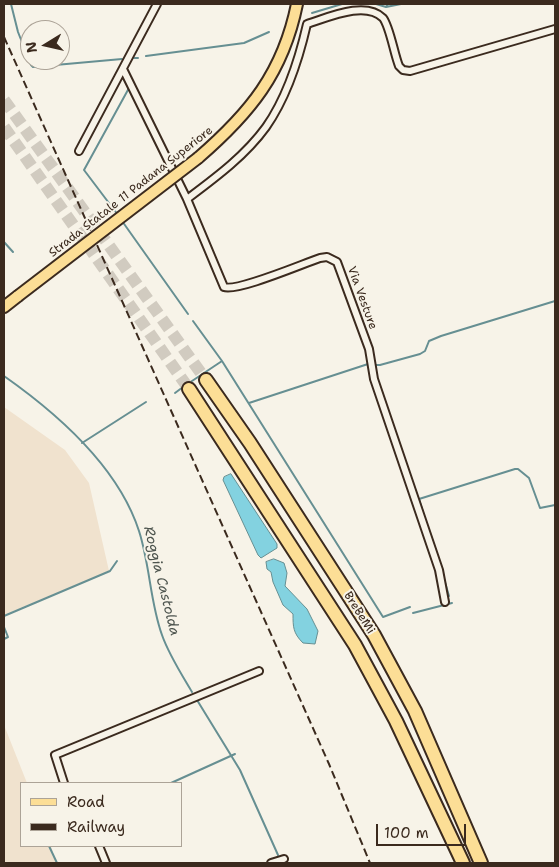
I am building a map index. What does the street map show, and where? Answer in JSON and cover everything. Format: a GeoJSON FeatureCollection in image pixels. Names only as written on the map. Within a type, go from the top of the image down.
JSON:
{"type":"FeatureCollection","features":[{"type":"Feature","properties":{"kind":"highway","name":"BreBeMi"},"geometry":{"type":"LineString","coordinates":[[206,380],[250,443],[374,635],[415,711],[481,863]]}},
{"type":"Feature","properties":{"kind":"highway","name":"BreBeMi"},"geometry":{"type":"LineString","coordinates":[[189,389],[355,645],[396,721],[463,863]]}},
{"type":"Feature","properties":{"kind":"main road","name":"Strada Statale 11 Padana Superiore"},"geometry":{"type":"LineString","coordinates":[[4,307],[198,158],[238,122],[264,89],[281,58],[297,4]]}},
{"type":"Feature","properties":{"kind":"street"},"geometry":{"type":"LineString","coordinates":[[79,151],[157,4]]}},
{"type":"Feature","properties":{"kind":"street"},"geometry":{"type":"LineString","coordinates":[[187,199],[236,159],[266,127],[290,81],[306,24],[351,10],[364,9],[373,12],[383,18],[399,66],[403,70],[410,71],[555,29]]}},
{"type":"Feature","properties":{"kind":"street","name":"Via Vesture"},"geometry":{"type":"LineString","coordinates":[[124,66],[187,199],[224,287],[228,289],[244,285],[320,258],[327,257],[337,262],[369,349],[374,379],[439,570],[445,602]]}},
{"type":"Feature","properties":{"kind":"street"},"geometry":{"type":"LineString","coordinates":[[64,782],[55,755],[259,671]]}},
{"type":"Feature","properties":{"kind":"street"},"geometry":{"type":"LineString","coordinates":[[99,847],[106,863]]}},
{"type":"Feature","properties":{"kind":"street"},"geometry":{"type":"LineString","coordinates":[[271,863],[284,859]]}},
{"type":"Feature","properties":{"kind":"shaded area"},"geometry":{"type":"Polygon","coordinates":[[[4,407],[65,450],[89,483],[109,571],[4,615],[4,407]]]}},
{"type":"Feature","properties":{"kind":"shaded area"},"geometry":{"type":"Polygon","coordinates":[[[4,725],[27,782],[20,782],[20,847],[51,847],[56,863],[4,863],[4,725]]]}},
{"type":"Feature","properties":{"kind":"water"},"geometry":{"type":"Polygon","coordinates":[[[231,474],[277,544],[277,548],[261,558],[223,480],[224,477],[231,474]]]}},
{"type":"Feature","properties":{"kind":"water"},"geometry":{"type":"Polygon","coordinates":[[[274,559],[284,563],[287,573],[285,586],[307,609],[318,631],[315,644],[303,643],[295,633],[293,614],[283,605],[273,582],[271,572],[267,569],[266,562],[274,559]]]}},
{"type":"Feature","properties":{"kind":"waterway"},"geometry":{"type":"LineString","coordinates":[[11,4],[18,32],[33,67],[122,59]]}},
{"type":"Feature","properties":{"kind":"waterway"},"geometry":{"type":"LineString","coordinates":[[312,13],[342,4]]}},
{"type":"Feature","properties":{"kind":"waterway"},"geometry":{"type":"LineString","coordinates":[[376,4],[386,7],[388,4]]}},
{"type":"Feature","properties":{"kind":"waterway"},"geometry":{"type":"LineString","coordinates":[[386,7],[401,4]]}},
{"type":"Feature","properties":{"kind":"waterway"},"geometry":{"type":"LineString","coordinates":[[146,56],[244,43],[269,32]]}},
{"type":"Feature","properties":{"kind":"waterway"},"geometry":{"type":"LineString","coordinates":[[118,215],[84,170],[129,88]]}},
{"type":"Feature","properties":{"kind":"waterway"},"geometry":{"type":"LineString","coordinates":[[122,221],[188,314]]}},
{"type":"Feature","properties":{"kind":"waterway"},"geometry":{"type":"LineString","coordinates":[[4,242],[13,252]]}},
{"type":"Feature","properties":{"kind":"waterway"},"geometry":{"type":"LineString","coordinates":[[373,365],[380,365],[420,354],[425,351],[429,341],[441,336],[555,301]]}},
{"type":"Feature","properties":{"kind":"waterway"},"geometry":{"type":"LineString","coordinates":[[193,321],[222,361],[383,617],[410,607]]}},
{"type":"Feature","properties":{"kind":"waterway"},"geometry":{"type":"LineString","coordinates":[[189,383],[222,361]]}},
{"type":"Feature","properties":{"kind":"waterway"},"geometry":{"type":"LineString","coordinates":[[249,403],[368,364]]}},
{"type":"Feature","properties":{"kind":"waterway","name":"Roggia Castolda"},"geometry":{"type":"LineString","coordinates":[[4,376],[45,407],[84,443],[117,485],[129,507],[143,544],[155,610],[162,635],[192,692]]}},
{"type":"Feature","properties":{"kind":"waterway"},"geometry":{"type":"LineString","coordinates":[[175,393],[183,387]]}},
{"type":"Feature","properties":{"kind":"waterway"},"geometry":{"type":"LineString","coordinates":[[82,443],[146,402]]}},
{"type":"Feature","properties":{"kind":"waterway"},"geometry":{"type":"LineString","coordinates":[[429,532],[419,499],[515,469],[518,469],[529,478],[540,508],[555,505]]}},
{"type":"Feature","properties":{"kind":"waterway"},"geometry":{"type":"LineString","coordinates":[[435,548],[449,596]]}},
{"type":"Feature","properties":{"kind":"waterway"},"geometry":{"type":"LineString","coordinates":[[4,616],[110,571],[117,561]]}},
{"type":"Feature","properties":{"kind":"waterway"},"geometry":{"type":"LineString","coordinates":[[413,613],[452,603]]}},
{"type":"Feature","properties":{"kind":"waterway"},"geometry":{"type":"LineString","coordinates":[[4,627],[8,637],[4,639]]}},
{"type":"Feature","properties":{"kind":"waterway","name":"Roggia Castolda"},"geometry":{"type":"LineString","coordinates":[[197,700],[240,770],[278,855]]}},
{"type":"Feature","properties":{"kind":"waterway"},"geometry":{"type":"LineString","coordinates":[[173,782],[235,754]]}},
{"type":"Feature","properties":{"kind":"waterway"},"geometry":{"type":"LineString","coordinates":[[49,847],[57,863]]}},
{"type":"Feature","properties":{"kind":"tunnel"},"geometry":{"type":"LineString","coordinates":[[4,100],[206,380]]}},
{"type":"Feature","properties":{"kind":"tunnel"},"geometry":{"type":"LineString","coordinates":[[4,127],[189,389]]}},
{"type":"Feature","properties":{"kind":"railway"},"geometry":{"type":"LineString","coordinates":[[4,37],[329,764],[370,863]]}}]}
